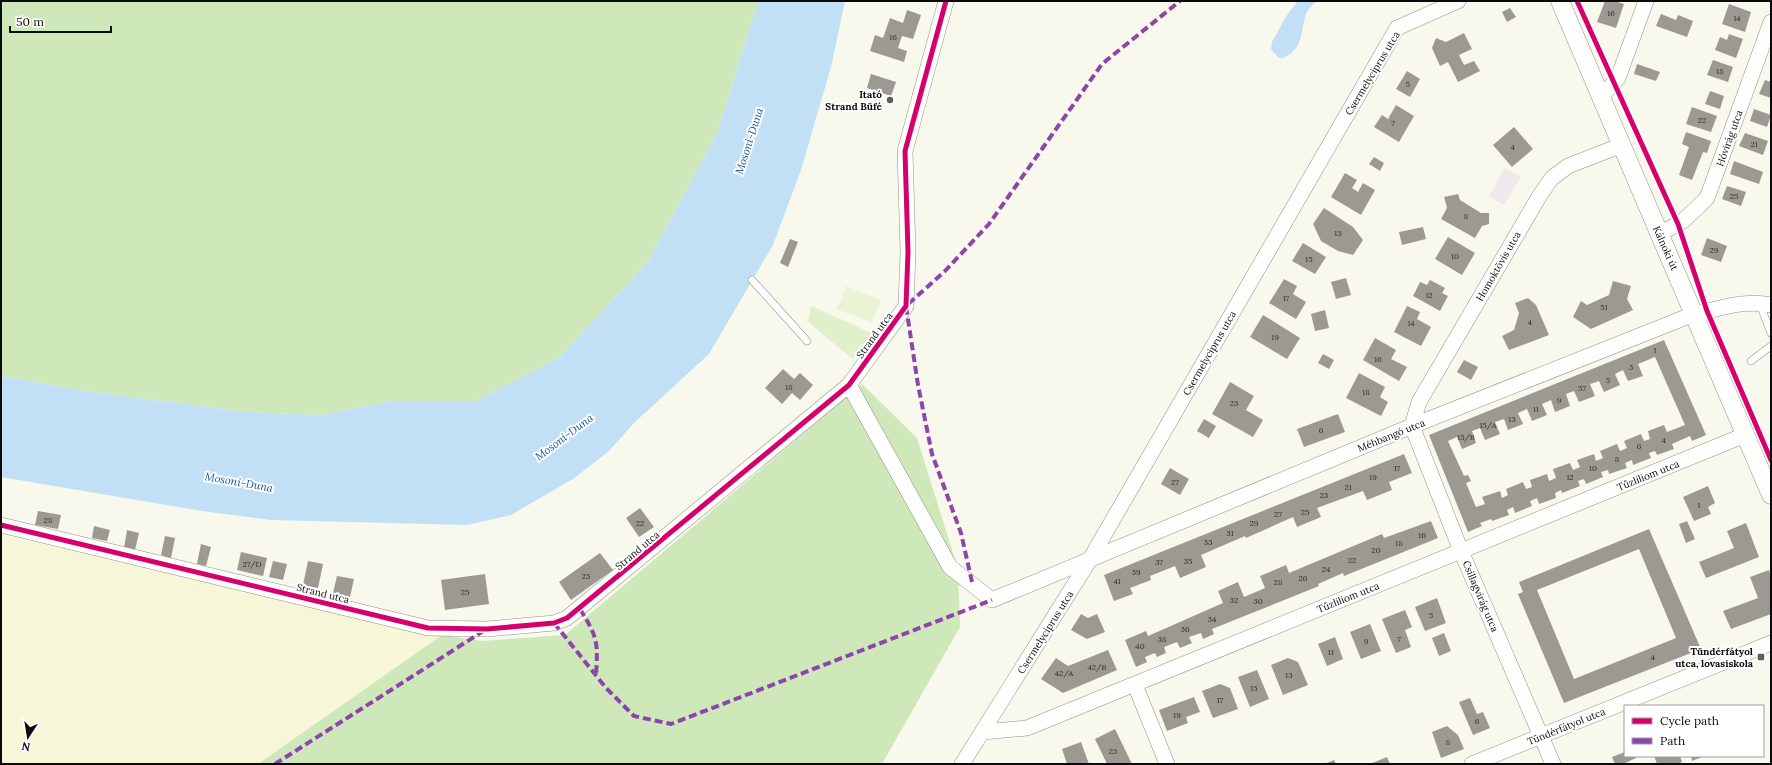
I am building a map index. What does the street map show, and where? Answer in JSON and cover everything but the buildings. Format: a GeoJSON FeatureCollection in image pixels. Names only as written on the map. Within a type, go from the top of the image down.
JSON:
{"type":"FeatureCollection","features":[{"type":"Feature","properties":{"kind":"street","name":"Strand utca"},"geometry":{"type":"LineString","coordinates":[[1,525],[428,628],[487,629],[554,623],[567,618],[580,609],[849,385],[906,306],[908,252],[905,151],[946,1]]}},
{"type":"Feature","properties":{"kind":"street","name":"Csermelyciprus utca"},"geometry":{"type":"LineString","coordinates":[[983,732],[1089,561],[1397,28],[1458,1]]}},
{"type":"Feature","properties":{"kind":"street","name":"Kálnoki út"},"geometry":{"type":"LineString","coordinates":[[1560,1],[1602,96],[1659,234],[1771,495]]}},
{"type":"Feature","properties":{"kind":"street"},"geometry":{"type":"LineString","coordinates":[[1602,96],[1618,78],[1646,1]]}},
{"type":"Feature","properties":{"kind":"street","name":"Hóvirág utca"},"geometry":{"type":"LineString","coordinates":[[1659,234],[1683,222],[1707,198],[1771,22]]}},
{"type":"Feature","properties":{"kind":"street","name":"Homoktövis utca"},"geometry":{"type":"LineString","coordinates":[[1412,426],[1419,402],[1536,201],[1552,178],[1568,166],[1622,145]]}},
{"type":"Feature","properties":{"kind":"street","name":"Méhbangó utca"},"geometry":{"type":"LineString","coordinates":[[849,385],[950,567],[992,600],[1412,426],[1694,314],[1731,305],[1765,304]]}},
{"type":"Feature","properties":{"kind":"street","name":"Csillagvirág utca"},"geometry":{"type":"LineString","coordinates":[[1412,426],[1461,550],[1553,764]]}},
{"type":"Feature","properties":{"kind":"street","name":"Tűzliliom utca"},"geometry":{"type":"LineString","coordinates":[[983,732],[1027,728],[1745,435]]}},
{"type":"Feature","properties":{"kind":"street","name":"Tündérfátyol utca"},"geometry":{"type":"LineString","coordinates":[[1472,764],[1771,643]]}},
{"type":"Feature","properties":{"kind":"street"},"geometry":{"type":"LineString","coordinates":[[1135,685],[1167,764]]}},
{"type":"Feature","properties":{"kind":"street"},"geometry":{"type":"LineString","coordinates":[[962,764],[983,732]]}},
{"type":"Feature","properties":{"kind":"lane"},"geometry":{"type":"LineString","coordinates":[[752,280],[807,341]]}},
{"type":"Feature","properties":{"kind":"lane"},"geometry":{"type":"LineString","coordinates":[[1765,304],[1771,333]]}},
{"type":"Feature","properties":{"kind":"lane"},"geometry":{"type":"LineString","coordinates":[[1751,361],[1771,346]]}},
{"type":"Feature","properties":{"kind":"shaded area"},"geometry":{"type":"Polygon","coordinates":[[[1505,168],[1521,177],[1504,205],[1489,196],[1505,168]]]}},
{"type":"Feature","properties":{"kind":"green space"},"geometry":{"type":"Polygon","coordinates":[[[1,1],[758,1],[718,131],[647,263],[560,357],[476,401],[394,401],[321,415],[247,412],[85,391],[1,376],[1,1]]]}},
{"type":"Feature","properties":{"kind":"green space"},"geometry":{"type":"Polygon","coordinates":[[[846,286],[881,300],[872,323],[837,309],[846,286]]]}},
{"type":"Feature","properties":{"kind":"green space"},"geometry":{"type":"Polygon","coordinates":[[[811,306],[871,333],[853,359],[808,322],[811,306]]]}},
{"type":"Feature","properties":{"kind":"green space"},"geometry":{"type":"Polygon","coordinates":[[[862,384],[917,438],[958,569],[960,627],[882,764],[258,764],[442,635],[482,641],[565,635],[862,384]]]}},
{"type":"Feature","properties":{"kind":"green space"},"geometry":{"type":"Polygon","coordinates":[[[1,535],[442,635],[258,764],[1,764],[1,535]]]}},
{"type":"Feature","properties":{"kind":"water","name":"Mosoni-Duna"},"geometry":{"type":"Polygon","coordinates":[[[758,1],[845,1],[831,67],[801,170],[773,245],[709,354],[634,423],[608,452],[573,479],[511,515],[467,525],[272,520],[202,511],[1,477],[1,376],[85,391],[247,412],[321,415],[394,401],[476,401],[560,357],[647,263],[718,131],[758,1]]]}},
{"type":"Feature","properties":{"kind":"water"},"geometry":{"type":"Polygon","coordinates":[[[1298,1],[1317,1],[1310,7],[1306,15],[1297,46],[1292,53],[1283,58],[1279,58],[1271,49],[1272,42],[1287,15],[1298,1]]]}},
{"type":"Feature","properties":{"kind":"marked path"},"geometry":{"type":"LineString","coordinates":[[972,582],[961,533],[932,454],[918,385],[906,306],[945,271],[989,224],[1102,64],[1180,1]]}},
{"type":"Feature","properties":{"kind":"marked path"},"geometry":{"type":"LineString","coordinates":[[554,623],[606,688],[634,716],[671,724],[992,600]]}},
{"type":"Feature","properties":{"kind":"marked path"},"geometry":{"type":"LineString","coordinates":[[580,609],[594,634],[596,641],[596,676]]}},
{"type":"Feature","properties":{"kind":"marked path"},"geometry":{"type":"LineString","coordinates":[[275,764],[485,630]]}},
{"type":"Feature","properties":{"kind":"cycle path"},"geometry":{"type":"LineString","coordinates":[[1,525],[428,628],[487,629],[554,623],[567,618],[849,385],[906,306],[908,252],[905,151],[946,1]]}},
{"type":"Feature","properties":{"kind":"cycle path"},"geometry":{"type":"LineString","coordinates":[[1577,1],[1678,224],[1707,311],[1771,460]]}},
{"type":"Feature","properties":{"kind":"place","name":"Itató Strand Büfé"},"geometry":{"type":"Point","coordinates":[890,100]}},
{"type":"Feature","properties":{"kind":"place","name":"Tündérfátyol utca, lovasiskola"},"geometry":{"type":"Point","coordinates":[1761,657]}}]}
